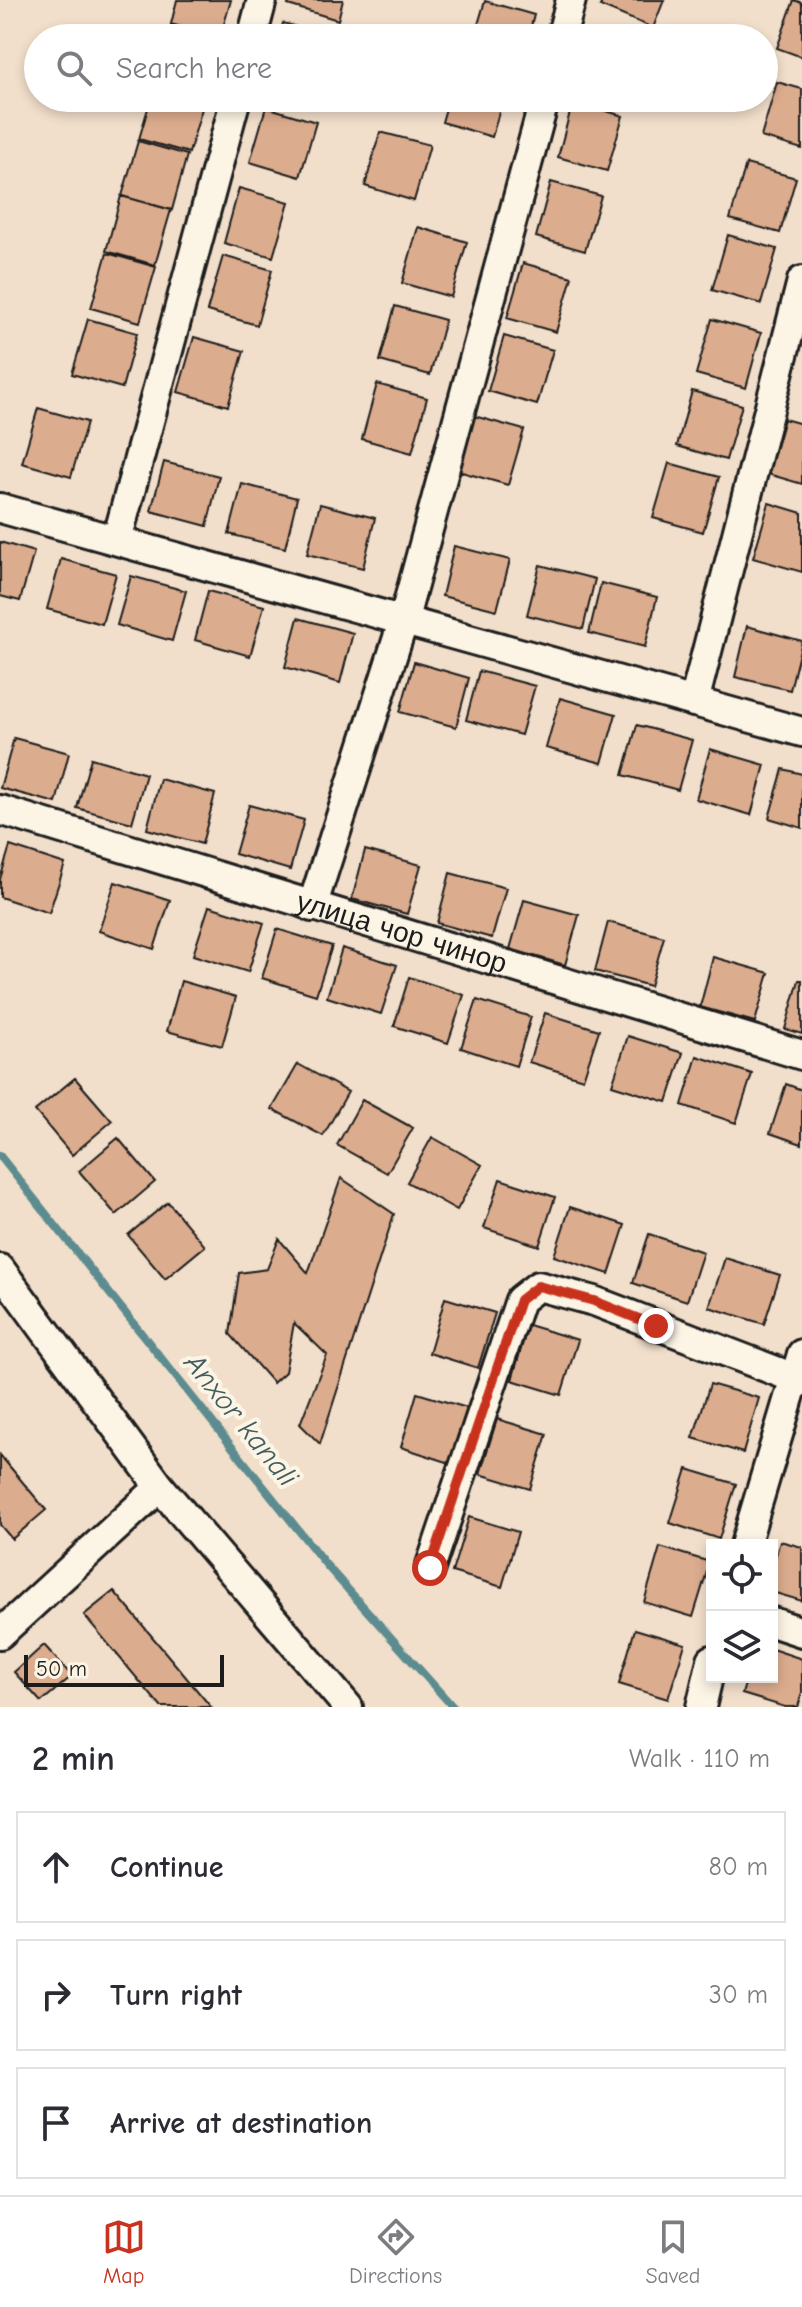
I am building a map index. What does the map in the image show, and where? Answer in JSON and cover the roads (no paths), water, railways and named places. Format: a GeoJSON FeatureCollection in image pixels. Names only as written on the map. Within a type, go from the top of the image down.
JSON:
{"type":"FeatureCollection","features":[{"type":"Feature","properties":{"kind":"street"},"geometry":{"type":"LineString","coordinates":[[256,24],[262,0]]}},
{"type":"Feature","properties":{"kind":"street"},"geometry":{"type":"LineString","coordinates":[[565,24],[571,0]]}},
{"type":"Feature","properties":{"kind":"street"},"geometry":{"type":"LineString","coordinates":[[117,540],[232,112]]}},
{"type":"Feature","properties":{"kind":"street"},"geometry":{"type":"LineString","coordinates":[[312,907],[403,622],[541,112]]}},
{"type":"Feature","properties":{"kind":"street"},"geometry":{"type":"LineString","coordinates":[[694,702],[802,281]]}},
{"type":"Feature","properties":{"kind":"street"},"geometry":{"type":"LineString","coordinates":[[0,508],[802,732]]}},
{"type":"Feature","properties":{"kind":"street","name":"улица чор чинор"},"geometry":{"type":"LineString","coordinates":[[0,810],[802,1055]]}},
{"type":"Feature","properties":{"kind":"street"},"geometry":{"type":"LineString","coordinates":[[0,1269],[160,1487],[348,1707]]}},
{"type":"Feature","properties":{"kind":"street"},"geometry":{"type":"LineString","coordinates":[[430,1568],[520,1300],[538,1286],[594,1301],[799,1371],[747,1539]]}},
{"type":"Feature","properties":{"kind":"street"},"geometry":{"type":"LineString","coordinates":[[0,1634],[160,1487]]}},
{"type":"Feature","properties":{"kind":"street"},"geometry":{"type":"LineString","coordinates":[[778,1624],[802,1632]]}},
{"type":"Feature","properties":{"kind":"street"},"geometry":{"type":"LineString","coordinates":[[701,1707],[707,1683]]}},
{"type":"Feature","properties":{"kind":"waterway","name":"Anxor kanali"},"geometry":{"type":"LineString","coordinates":[[0,1156],[327,1566],[453,1707]]}}]}
